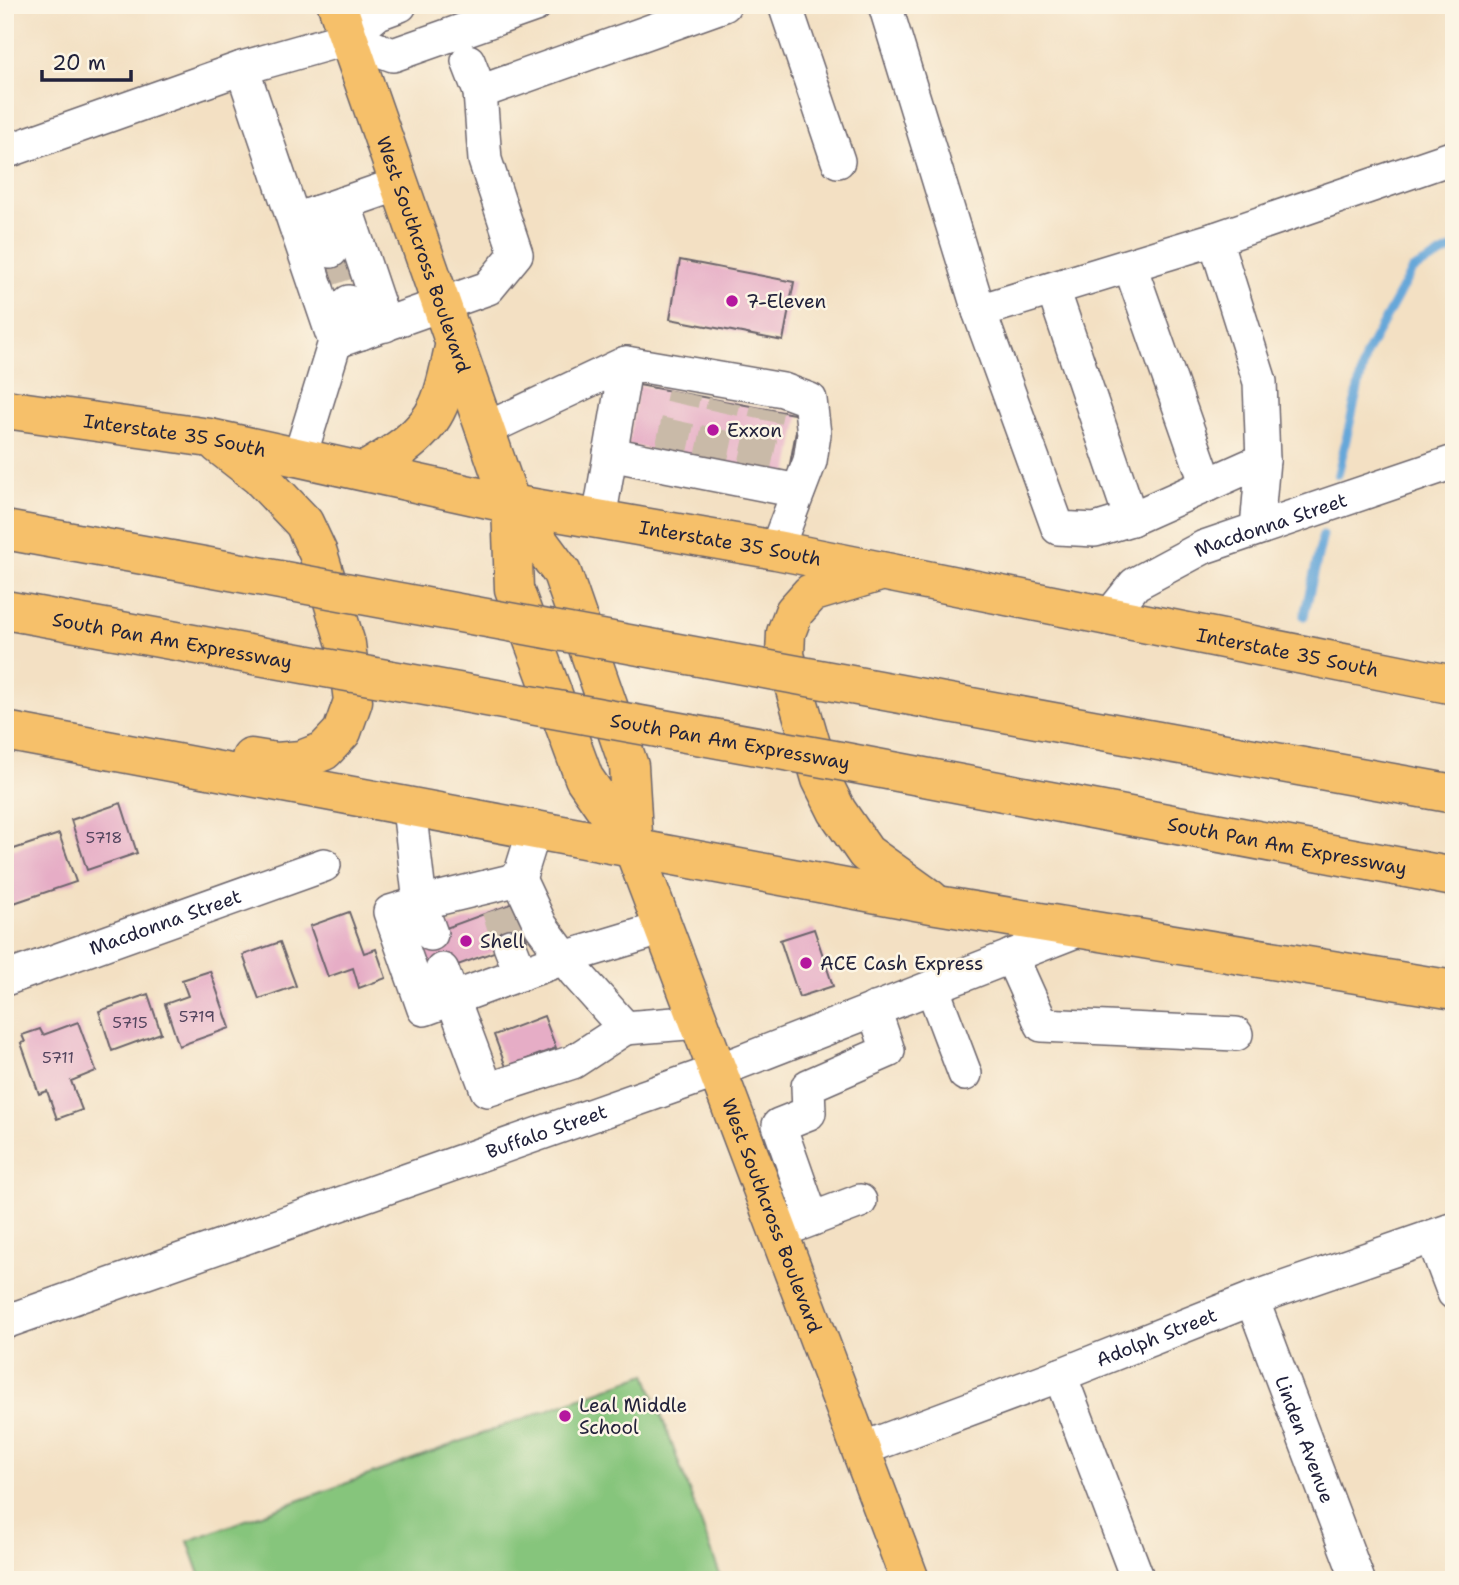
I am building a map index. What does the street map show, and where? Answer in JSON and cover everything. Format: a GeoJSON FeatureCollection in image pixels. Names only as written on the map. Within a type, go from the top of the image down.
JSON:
{"type":"FeatureCollection","features":[{"type":"Feature","properties":{"kind":"main road","name":"West Southcross Boulevard"},"geometry":{"type":"LineString","coordinates":[[342,22],[511,504],[514,589],[584,778],[634,850],[742,1138],[795,1225],[862,1449],[910,1580]]}},
{"type":"Feature","properties":{"kind":"main road"},"geometry":{"type":"LineString","coordinates":[[365,471],[393,454],[422,429],[438,407],[456,343]]}},
{"type":"Feature","properties":{"kind":"main road","name":"Interstate 35 South"},"geometry":{"type":"LineString","coordinates":[[5,409],[210,438],[511,504],[776,550],[1454,685]]}},
{"type":"Feature","properties":{"kind":"main road"},"geometry":{"type":"LineString","coordinates":[[11,732],[77,729],[276,762],[301,760],[324,751],[342,732],[353,701],[346,644],[318,554],[304,523],[260,477],[210,438]]}},
{"type":"Feature","properties":{"kind":"main road","name":"West Southcross Boulevard"},"geometry":{"type":"LineString","coordinates":[[511,504],[562,573],[629,766],[634,850]]}},
{"type":"Feature","properties":{"kind":"main road"},"geometry":{"type":"LineString","coordinates":[[5,530],[1454,794]]}},
{"type":"Feature","properties":{"kind":"main road"},"geometry":{"type":"LineString","coordinates":[[882,571],[811,593],[794,612],[786,633],[785,655],[821,779],[837,811],[866,853],[937,905]]}},
{"type":"Feature","properties":{"kind":"main road","name":"South Pan Am Expressway"},"geometry":{"type":"LineString","coordinates":[[5,610],[1071,804],[1454,877]]}},
{"type":"Feature","properties":{"kind":"main road"},"geometry":{"type":"LineString","coordinates":[[11,732],[937,905],[1454,990]]}},
{"type":"Feature","properties":{"kind":"street"},"geometry":{"type":"LineString","coordinates":[[5,152],[242,68],[342,22],[400,5]]}},
{"type":"Feature","properties":{"kind":"street"},"geometry":{"type":"LineString","coordinates":[[342,22],[393,55],[535,5]]}},
{"type":"Feature","properties":{"kind":"street"},"geometry":{"type":"LineString","coordinates":[[480,92],[724,5]]}},
{"type":"Feature","properties":{"kind":"street"},"geometry":{"type":"LineString","coordinates":[[785,5],[838,161]]}},
{"type":"Feature","properties":{"kind":"street"},"geometry":{"type":"LineString","coordinates":[[885,5],[979,311],[1058,528],[1095,530],[1132,519],[1263,460]]}},
{"type":"Feature","properties":{"kind":"street"},"geometry":{"type":"LineString","coordinates":[[360,333],[488,288],[516,254],[485,160],[480,92],[468,61]]}},
{"type":"Feature","properties":{"kind":"street"},"geometry":{"type":"LineString","coordinates":[[242,68],[319,212],[360,333],[300,456]]}},
{"type":"Feature","properties":{"kind":"street"},"geometry":{"type":"LineString","coordinates":[[979,311],[1215,239],[1454,157]]}},
{"type":"Feature","properties":{"kind":"street"},"geometry":{"type":"LineString","coordinates":[[319,212],[399,184]]}},
{"type":"Feature","properties":{"kind":"street"},"geometry":{"type":"LineString","coordinates":[[319,212],[331,251]]}},
{"type":"Feature","properties":{"kind":"street"},"geometry":{"type":"LineString","coordinates":[[319,212],[360,333]]}},
{"type":"Feature","properties":{"kind":"street"},"geometry":{"type":"LineString","coordinates":[[1215,239],[1260,382],[1263,460],[1257,528]]}},
{"type":"Feature","properties":{"kind":"street"},"geometry":{"type":"LineString","coordinates":[[1130,266],[1207,485]]}},
{"type":"Feature","properties":{"kind":"street"},"geometry":{"type":"LineString","coordinates":[[1053,289],[1132,519]]}},
{"type":"Feature","properties":{"kind":"street"},"geometry":{"type":"LineString","coordinates":[[349,302],[360,333]]}},
{"type":"Feature","properties":{"kind":"street"},"geometry":{"type":"LineString","coordinates":[[598,519],[626,363]]}},
{"type":"Feature","properties":{"kind":"street"},"geometry":{"type":"LineString","coordinates":[[486,429],[626,363],[685,383],[769,399],[810,400],[814,434],[810,461],[776,550]]}},
{"type":"Feature","properties":{"kind":"street"},"geometry":{"type":"LineString","coordinates":[[610,454],[670,460],[752,475],[798,491]]}},
{"type":"Feature","properties":{"kind":"street","name":"Macdonna Street"},"geometry":{"type":"LineString","coordinates":[[1108,618],[1135,584],[1205,547],[1454,462]]}},
{"type":"Feature","properties":{"kind":"street"},"geometry":{"type":"LineString","coordinates":[[409,808],[420,902],[431,934]]}},
{"type":"Feature","properties":{"kind":"street"},"geometry":{"type":"LineString","coordinates":[[502,892],[534,831]]}},
{"type":"Feature","properties":{"kind":"street","name":"Macdonna Street"},"geometry":{"type":"LineString","coordinates":[[5,979],[324,865]]}},
{"type":"Feature","properties":{"kind":"street"},"geometry":{"type":"LineString","coordinates":[[625,1028],[564,958],[541,926],[502,892],[420,902],[390,912],[424,1009],[448,985],[516,960],[564,958],[664,928]]}},
{"type":"Feature","properties":{"kind":"street","name":"Buffalo Street"},"geometry":{"type":"LineString","coordinates":[[5,1322],[717,1071],[1081,929]]}},
{"type":"Feature","properties":{"kind":"street"},"geometry":{"type":"LineString","coordinates":[[1011,956],[1042,1025],[1236,1034]]}},
{"type":"Feature","properties":{"kind":"street"},"geometry":{"type":"LineString","coordinates":[[448,985],[487,1090],[573,1062],[625,1028],[699,1022]]}},
{"type":"Feature","properties":{"kind":"street"},"geometry":{"type":"LineString","coordinates":[[932,986],[965,1074]]}},
{"type":"Feature","properties":{"kind":"street"},"geometry":{"type":"LineString","coordinates":[[742,1138],[809,1113],[808,1086],[888,1051],[874,1009]]}},
{"type":"Feature","properties":{"kind":"street"},"geometry":{"type":"LineString","coordinates":[[779,1125],[795,1225],[860,1201]]}},
{"type":"Feature","properties":{"kind":"street"},"geometry":{"type":"LineString","coordinates":[[1443,1233],[1454,1293]]}},
{"type":"Feature","properties":{"kind":"street","name":"Adolph Street"},"geometry":{"type":"LineString","coordinates":[[862,1449],[1252,1299],[1443,1233]]}},
{"type":"Feature","properties":{"kind":"street","name":"Linden Avenue"},"geometry":{"type":"LineString","coordinates":[[1252,1299],[1358,1580]]}},
{"type":"Feature","properties":{"kind":"street"},"geometry":{"type":"LineString","coordinates":[[1060,1375],[1138,1580]]}},
{"type":"Feature","properties":{"kind":"green space"},"geometry":{"type":"Polygon","coordinates":[[[646,1374],[722,1580],[202,1580],[188,1541],[646,1374]]]}},
{"type":"Feature","properties":{"kind":"building","name":"7-Eleven"},"geometry":{"type":"Polygon","coordinates":[[[680,260],[794,282],[783,341],[670,319],[680,260]]]}},
{"type":"Feature","properties":{"kind":"building","name":"Exxon"},"geometry":{"type":"Polygon","coordinates":[[[639,385],[799,415],[788,475],[628,445],[639,385]]]}},
{"type":"Feature","properties":{"kind":"building"},"geometry":{"type":"Polygon","coordinates":[[[121,803],[137,853],[87,870],[71,820],[121,803]]]}},
{"type":"Feature","properties":{"kind":"building"},"geometry":{"type":"Polygon","coordinates":[[[59,834],[76,882],[5,906],[5,852],[59,834]]]}},
{"type":"Feature","properties":{"kind":"building","name":"Shell"},"geometry":{"type":"Polygon","coordinates":[[[514,903],[527,940],[419,979],[405,943],[514,903]]]}},
{"type":"Feature","properties":{"kind":"building"},"geometry":{"type":"Polygon","coordinates":[[[349,912],[364,953],[376,949],[386,978],[359,988],[353,968],[328,977],[310,926],[349,912]]]}},
{"type":"Feature","properties":{"kind":"building","name":"ACE Cash Express"},"geometry":{"type":"Polygon","coordinates":[[[814,929],[833,986],[799,997],[780,940],[814,929]]]}},
{"type":"Feature","properties":{"kind":"building"},"geometry":{"type":"Polygon","coordinates":[[[280,942],[296,986],[259,999],[243,955],[280,942]]]}},
{"type":"Feature","properties":{"kind":"building"},"geometry":{"type":"Polygon","coordinates":[[[210,971],[230,1028],[179,1046],[165,1004],[188,996],[182,980],[210,971]]]}},
{"type":"Feature","properties":{"kind":"building"},"geometry":{"type":"Polygon","coordinates":[[[148,994],[161,1033],[112,1051],[99,1011],[148,994]]]}},
{"type":"Feature","properties":{"kind":"building"},"geometry":{"type":"Polygon","coordinates":[[[544,1016],[556,1048],[506,1067],[494,1035],[544,1016]]]}},
{"type":"Feature","properties":{"kind":"building"},"geometry":{"type":"Polygon","coordinates":[[[78,1022],[96,1071],[71,1081],[82,1110],[57,1119],[47,1091],[39,1094],[21,1043],[25,1042],[22,1035],[40,1029],[43,1035],[78,1022]]]}},
{"type":"Feature","properties":{"kind":"waterway"},"geometry":{"type":"LineString","coordinates":[[1338,474],[1366,354],[1412,270],[1454,248]]}},
{"type":"Feature","properties":{"kind":"waterway"},"geometry":{"type":"LineString","coordinates":[[1304,616],[1323,535]]}},
{"type":"Feature","properties":{"kind":"tunnel"},"geometry":{"type":"LineString","coordinates":[[331,251],[349,302]]}},
{"type":"Feature","properties":{"kind":"tunnel"},"geometry":{"type":"LineString","coordinates":[[671,453],[684,393]]}},
{"type":"Feature","properties":{"kind":"tunnel"},"geometry":{"type":"LineString","coordinates":[[711,461],[724,401]]}},
{"type":"Feature","properties":{"kind":"tunnel"},"geometry":{"type":"LineString","coordinates":[[754,469],[767,409]]}},
{"type":"Feature","properties":{"kind":"tunnel"},"geometry":{"type":"LineString","coordinates":[[498,909],[510,946]]}},
{"type":"Feature","properties":{"kind":"place","name":"7-Eleven"},"geometry":{"type":"Point","coordinates":[732,301]}},
{"type":"Feature","properties":{"kind":"place","name":"Exxon"},"geometry":{"type":"Point","coordinates":[713,430]}},
{"type":"Feature","properties":{"kind":"place","name":"Shell"},"geometry":{"type":"Point","coordinates":[466,941]}},
{"type":"Feature","properties":{"kind":"place","name":"ACE Cash Express"},"geometry":{"type":"Point","coordinates":[806,963]}},
{"type":"Feature","properties":{"kind":"place","name":"Leal Middle School"},"geometry":{"type":"Point","coordinates":[565,1416]}}]}
